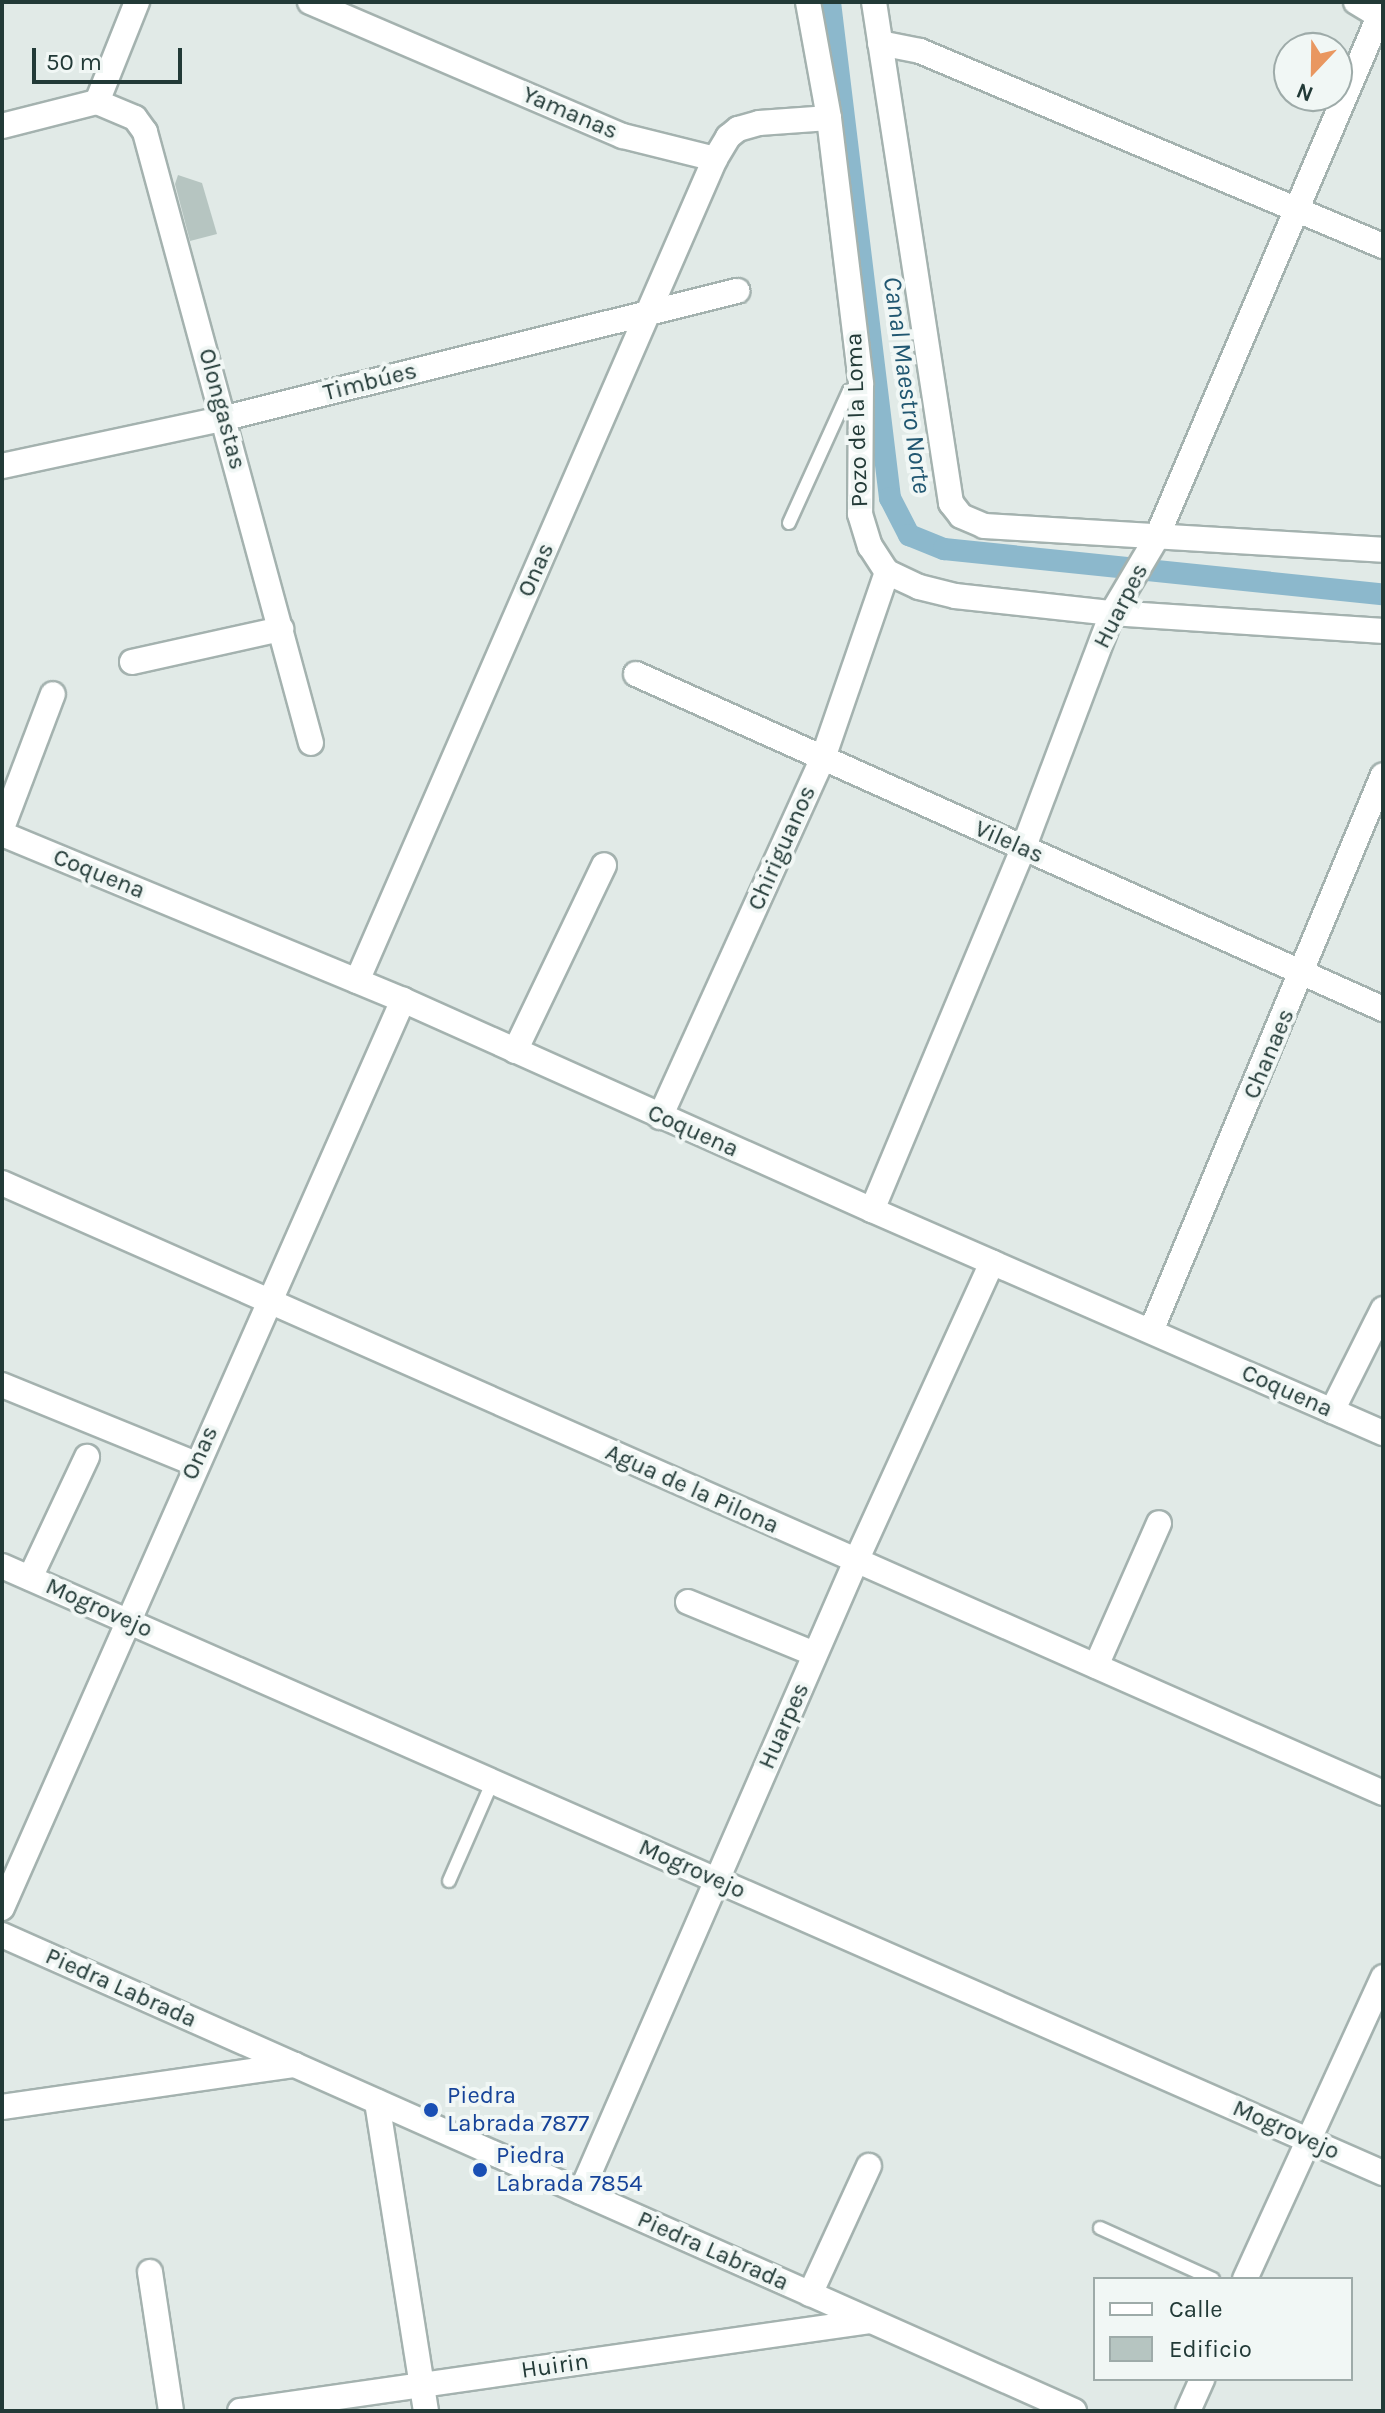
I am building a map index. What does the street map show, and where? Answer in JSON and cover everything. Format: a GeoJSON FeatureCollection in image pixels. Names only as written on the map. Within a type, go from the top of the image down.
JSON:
{"type":"FeatureCollection","features":[{"type":"Feature","properties":{"kind":"street"},"geometry":{"type":"LineString","coordinates":[[2,126],[97,102],[137,2]]}},
{"type":"Feature","properties":{"kind":"street","name":"Yamanas"},"geometry":{"type":"LineString","coordinates":[[310,2],[623,136],[715,159]]}},
{"type":"Feature","properties":{"kind":"street","name":"Pozo de la Loma"},"geometry":{"type":"LineString","coordinates":[[808,2],[829,118],[861,384],[860,514],[870,546],[887,572]]}},
{"type":"Feature","properties":{"kind":"street"},"geometry":{"type":"LineString","coordinates":[[874,2],[951,503],[961,516],[984,526],[1156,539],[1383,550]]}},
{"type":"Feature","properties":{"kind":"street"},"geometry":{"type":"LineString","coordinates":[[1356,2],[1382,14]]}},
{"type":"Feature","properties":{"kind":"street","name":"Huarpes"},"geometry":{"type":"LineString","coordinates":[[872,1210],[1023,849],[1112,613],[1156,539],[1295,209],[1382,14]]}},
{"type":"Feature","properties":{"kind":"street"},"geometry":{"type":"LineString","coordinates":[[880,43],[920,51],[1383,246]]}},
{"type":"Feature","properties":{"kind":"street","name":"Olongastas"},"geometry":{"type":"LineString","coordinates":[[97,102],[135,118],[145,132],[311,743]]}},
{"type":"Feature","properties":{"kind":"street"},"geometry":{"type":"LineString","coordinates":[[715,159],[728,137],[738,129],[759,123],[829,118]]}},
{"type":"Feature","properties":{"kind":"street","name":"Onas"},"geometry":{"type":"LineString","coordinates":[[357,981],[715,159]]}},
{"type":"Feature","properties":{"kind":"street","name":"Timbúes"},"geometry":{"type":"LineString","coordinates":[[2,466],[225,418],[737,291]]}},
{"type":"Feature","properties":{"kind":"street"},"geometry":{"type":"LineString","coordinates":[[887,572],[919,587],[955,596],[1112,613],[1383,631]]}},
{"type":"Feature","properties":{"kind":"street","name":"Chiriguanos"},"geometry":{"type":"LineString","coordinates":[[660,1117],[823,758],[887,572]]}},
{"type":"Feature","properties":{"kind":"street"},"geometry":{"type":"LineString","coordinates":[[132,662],[281,629]]}},
{"type":"Feature","properties":{"kind":"street","name":"Vilelas"},"geometry":{"type":"LineString","coordinates":[[636,674],[1383,1009]]}},
{"type":"Feature","properties":{"kind":"street"},"geometry":{"type":"LineString","coordinates":[[2,828],[53,694]]}},
{"type":"Feature","properties":{"kind":"street","name":"Chanaes"},"geometry":{"type":"LineString","coordinates":[[1151,1331],[1303,974],[1383,775]]}},
{"type":"Feature","properties":{"kind":"street","name":"Coquena"},"geometry":{"type":"LineString","coordinates":[[2,834],[403,1000],[660,1117],[1383,1433]]}},
{"type":"Feature","properties":{"kind":"street"},"geometry":{"type":"LineString","coordinates":[[515,1051],[604,865]]}},
{"type":"Feature","properties":{"kind":"street","name":"Onas"},"geometry":{"type":"LineString","coordinates":[[2,1908],[267,1301],[403,1000]]}},
{"type":"Feature","properties":{"kind":"street","name":"Agua de la Pilona"},"geometry":{"type":"LineString","coordinates":[[2,1183],[1383,1793]]}},
{"type":"Feature","properties":{"kind":"street","name":"Huarpes"},"geometry":{"type":"LineString","coordinates":[[581,2192],[856,1561],[992,1262]]}},
{"type":"Feature","properties":{"kind":"street"},"geometry":{"type":"LineString","coordinates":[[1332,1411],[1383,1309]]}},
{"type":"Feature","properties":{"kind":"street"},"geometry":{"type":"LineString","coordinates":[[2,1385],[196,1464]]}},
{"type":"Feature","properties":{"kind":"street"},"geometry":{"type":"LineString","coordinates":[[30,1578],[87,1457]]}},
{"type":"Feature","properties":{"kind":"street"},"geometry":{"type":"LineString","coordinates":[[1096,1666],[1159,1523]]}},
{"type":"Feature","properties":{"kind":"street","name":"Mogrovejo"},"geometry":{"type":"LineString","coordinates":[[2,1566],[1383,2173]]}},
{"type":"Feature","properties":{"kind":"street"},"geometry":{"type":"LineString","coordinates":[[688,1602],[815,1654]]}},
{"type":"Feature","properties":{"kind":"street","name":"Piedra Labrada"},"geometry":{"type":"LineString","coordinates":[[2,1935],[1074,2411]]}},
{"type":"Feature","properties":{"kind":"street"},"geometry":{"type":"LineString","coordinates":[[1246,2277],[1383,1977]]}},
{"type":"Feature","properties":{"kind":"street"},"geometry":{"type":"LineString","coordinates":[[2,2107],[295,2065]]}},
{"type":"Feature","properties":{"kind":"street"},"geometry":{"type":"LineString","coordinates":[[377,2102],[426,2411]]}},
{"type":"Feature","properties":{"kind":"street"},"geometry":{"type":"LineString","coordinates":[[810,2294],[869,2166]]}},
{"type":"Feature","properties":{"kind":"street"},"geometry":{"type":"LineString","coordinates":[[150,2272],[171,2411]]}},
{"type":"Feature","properties":{"kind":"street","name":"Huirin"},"geometry":{"type":"LineString","coordinates":[[240,2411],[870,2321]]}},
{"type":"Feature","properties":{"kind":"street"},"geometry":{"type":"LineString","coordinates":[[1188,2411],[1201,2381]]}},
{"type":"Feature","properties":{"kind":"lane"},"geometry":{"type":"LineString","coordinates":[[789,523],[849,391],[861,384]]}},
{"type":"Feature","properties":{"kind":"lane"},"geometry":{"type":"LineString","coordinates":[[449,1881],[493,1781]]}},
{"type":"Feature","properties":{"kind":"lane"},"geometry":{"type":"LineString","coordinates":[[1100,2228],[1209,2277]]}},
{"type":"Feature","properties":{"kind":"building"},"geometry":{"type":"Polygon","coordinates":[[[178,175],[202,183],[217,234],[190,241],[175,184],[178,175]]]}},
{"type":"Feature","properties":{"kind":"waterway","name":"Canal Maestro Norte"},"geometry":{"type":"LineString","coordinates":[[830,2],[890,498],[909,535],[944,549],[1383,594]]}},
{"type":"Feature","properties":{"kind":"place","name":"Piedra Labrada 7877"},"geometry":{"type":"Point","coordinates":[431,2110]}},
{"type":"Feature","properties":{"kind":"place","name":"Piedra Labrada 7854"},"geometry":{"type":"Point","coordinates":[480,2170]}}]}
